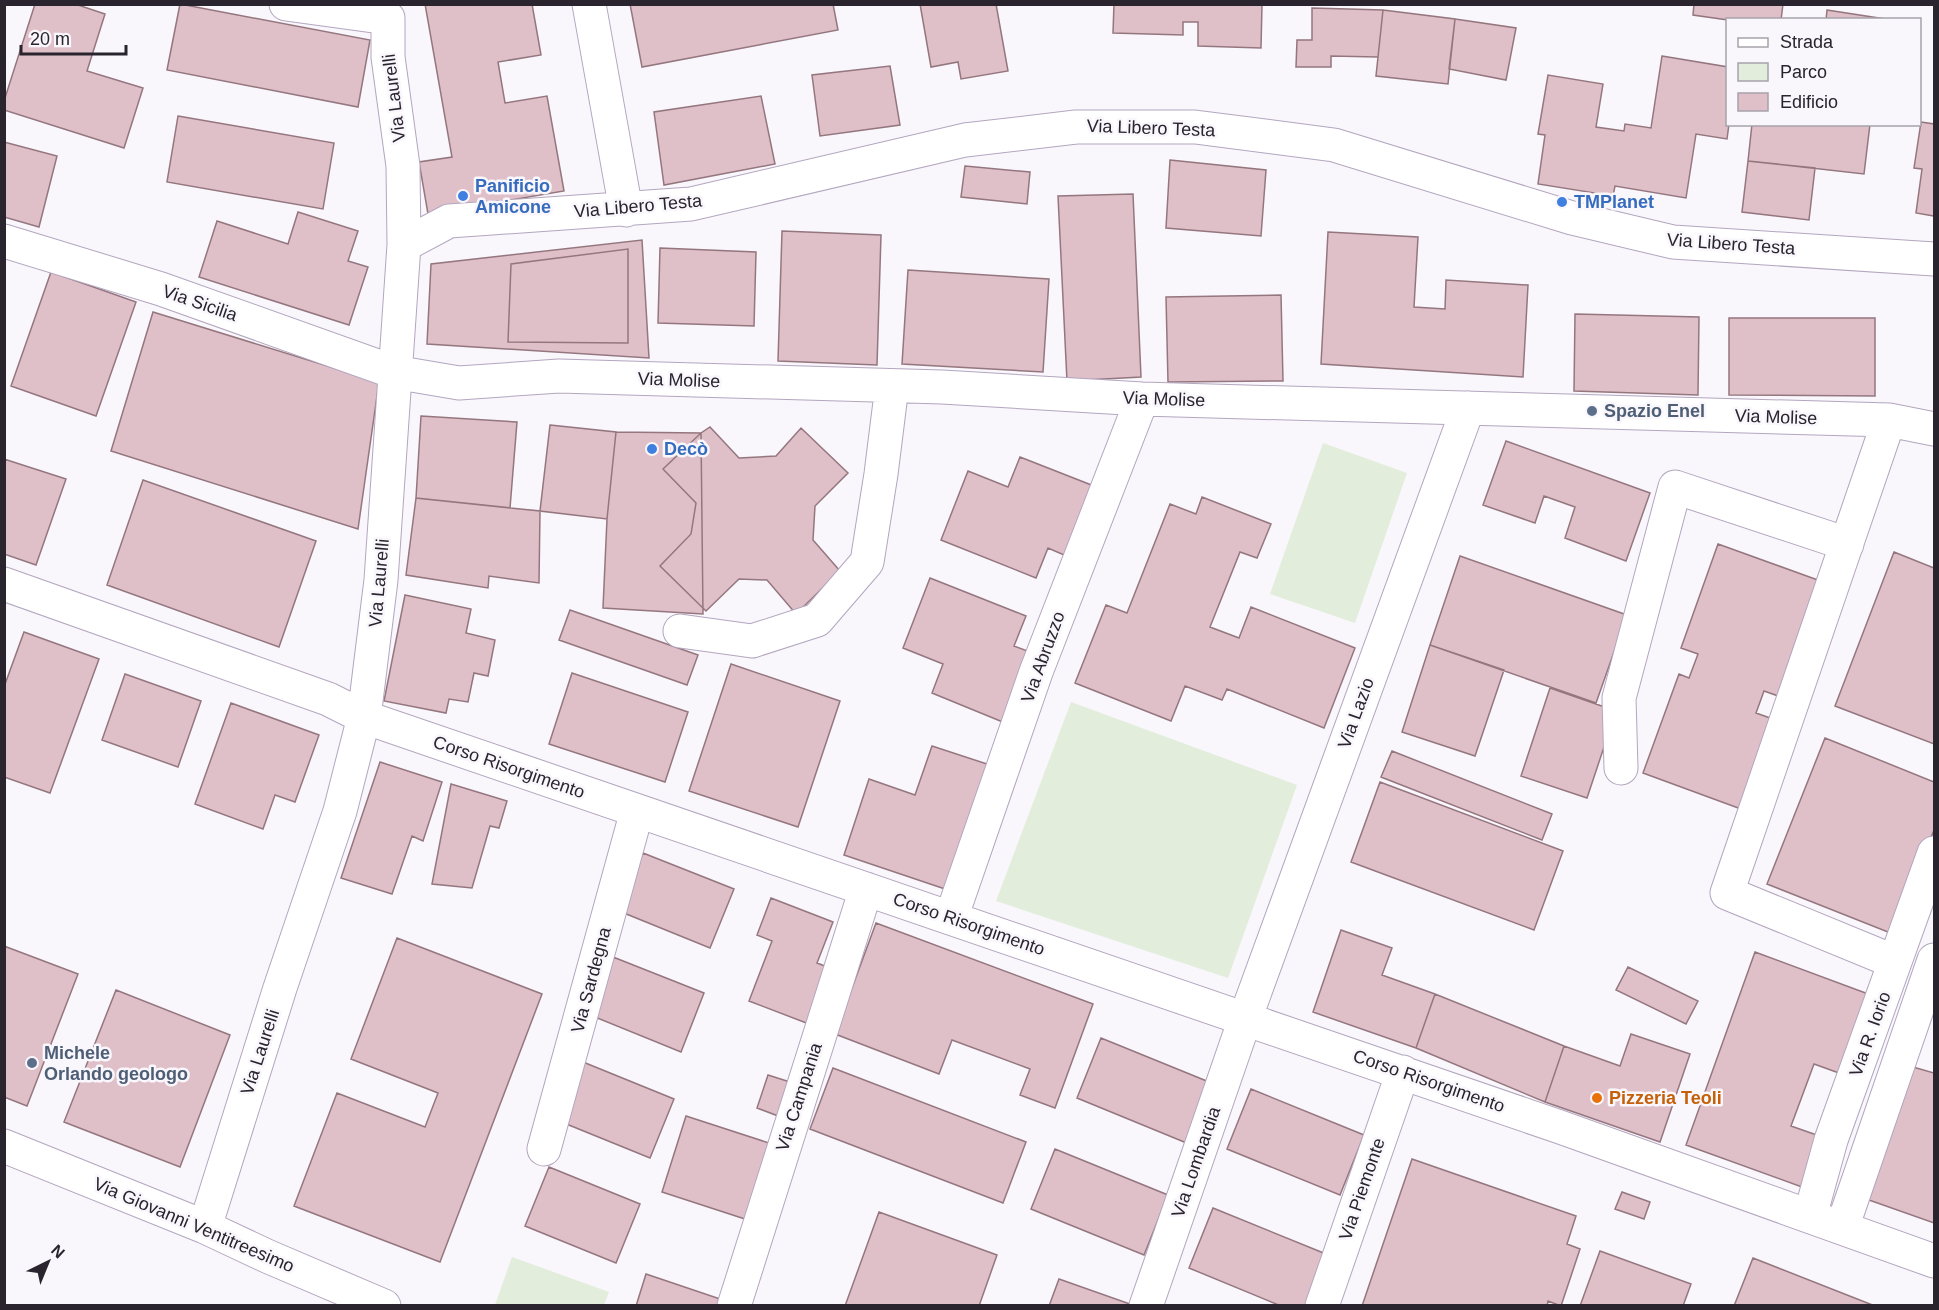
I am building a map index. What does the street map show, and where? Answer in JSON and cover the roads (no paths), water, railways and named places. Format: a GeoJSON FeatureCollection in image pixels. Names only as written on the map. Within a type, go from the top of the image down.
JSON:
{"type":"FeatureCollection","features":[{"type":"Feature","properties":{"kind":"street","name":"Via Laurelli"},"geometry":{"type":"LineString","coordinates":[[205,1227],[280,988],[340,811],[364,717],[381,580],[394,372],[402,292],[403,166],[388,57],[388,18],[286,4]]}},
{"type":"Feature","properties":{"kind":"street"},"geometry":{"type":"LineString","coordinates":[[589,4],[626,210]]}},
{"type":"Feature","properties":{"kind":"street","name":"Via Libero Testa"},"geometry":{"type":"LineString","coordinates":[[404,245],[449,221],[692,204],[965,141],[1076,126],[1195,127],[1334,145],[1572,218],[1673,242],[1935,259]]}},
{"type":"Feature","properties":{"kind":"street","name":"Via Sicilia"},"geometry":{"type":"LineString","coordinates":[[4,241],[161,290],[394,372]]}},
{"type":"Feature","properties":{"kind":"street","name":"Via Molise"},"geometry":{"type":"LineString","coordinates":[[394,372],[459,383],[559,376],[954,387],[1142,399],[1889,420],[1935,429]]}},
{"type":"Feature","properties":{"kind":"street"},"geometry":{"type":"LineString","coordinates":[[680,631],[752,641],[817,620],[867,561],[892,386]]}},
{"type":"Feature","properties":{"kind":"street","name":"Via Abruzzo"},"geometry":{"type":"LineString","coordinates":[[951,918],[1036,672],[1142,399]]}},
{"type":"Feature","properties":{"kind":"street","name":"Via Lazio"},"geometry":{"type":"LineString","coordinates":[[1245,1018],[1468,408]]}},
{"type":"Feature","properties":{"kind":"street"},"geometry":{"type":"LineString","coordinates":[[1889,420],[1847,544],[1719,890],[1895,962]]}},
{"type":"Feature","properties":{"kind":"street"},"geometry":{"type":"LineString","coordinates":[[1621,768],[1619,698],[1675,486],[1847,544]]}},
{"type":"Feature","properties":{"kind":"street","name":"Corso Risorgimento"},"geometry":{"type":"LineString","coordinates":[[4,584],[328,699],[364,717],[1560,1126],[1935,1261]]}},
{"type":"Feature","properties":{"kind":"street","name":"Via Sardegna"},"geometry":{"type":"LineString","coordinates":[[544,1149],[637,811]]}},
{"type":"Feature","properties":{"kind":"street","name":"Via R. Iorio"},"geometry":{"type":"LineString","coordinates":[[1810,1216],[1831,1140],[1935,853]]}},
{"type":"Feature","properties":{"kind":"street","name":"Via Campania"},"geometry":{"type":"LineString","coordinates":[[734,1305],[866,889]]}},
{"type":"Feature","properties":{"kind":"street","name":"Via R. Iorio"},"geometry":{"type":"LineString","coordinates":[[1842,1228],[1932,973]]}},
{"type":"Feature","properties":{"kind":"street","name":"Via Lombardia"},"geometry":{"type":"LineString","coordinates":[[1146,1305],[1245,1018]]}},
{"type":"Feature","properties":{"kind":"street","name":"Via Piemonte"},"geometry":{"type":"LineString","coordinates":[[1322,1305],[1402,1072]]}},
{"type":"Feature","properties":{"kind":"street","name":"Via Giovanni Ventitreesimo"},"geometry":{"type":"LineString","coordinates":[[4,1146],[205,1227],[268,1257],[384,1305]]}},
{"type":"Feature","properties":{"kind":"place","name":"Panificio Amicone"},"geometry":{"type":"Point","coordinates":[463,196]}},
{"type":"Feature","properties":{"kind":"place","name":"TMPlanet"},"geometry":{"type":"Point","coordinates":[1562,202]}},
{"type":"Feature","properties":{"kind":"place","name":"Spazio Enel"},"geometry":{"type":"Point","coordinates":[1592,411]}},
{"type":"Feature","properties":{"kind":"place","name":"Decò"},"geometry":{"type":"Point","coordinates":[652,449]}},
{"type":"Feature","properties":{"kind":"place","name":"Michele Orlando geologo"},"geometry":{"type":"Point","coordinates":[32,1063]}},
{"type":"Feature","properties":{"kind":"place","name":"Pizzeria Teoli"},"geometry":{"type":"Point","coordinates":[1597,1098]}}]}
